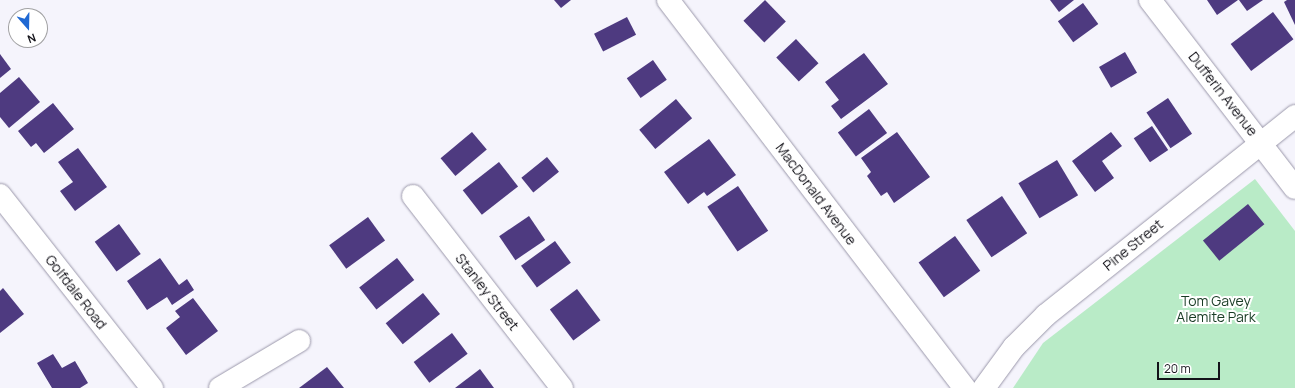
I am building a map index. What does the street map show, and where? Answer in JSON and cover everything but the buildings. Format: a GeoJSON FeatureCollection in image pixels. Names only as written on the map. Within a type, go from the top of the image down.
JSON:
{"type":"FeatureCollection","features":[{"type":"Feature","properties":{"kind":"street","name":"MacDonald Avenue"},"geometry":{"type":"LineString","coordinates":[[668,0],[965,388]]}},
{"type":"Feature","properties":{"kind":"street","name":"Dufferin Avenue"},"geometry":{"type":"LineString","coordinates":[[1150,0],[1295,188]]}},
{"type":"Feature","properties":{"kind":"street","name":"Pine Street"},"geometry":{"type":"LineString","coordinates":[[984,388],[1014,347],[1046,315],[1295,116]]}},
{"type":"Feature","properties":{"kind":"street","name":"Golfdale Road"},"geometry":{"type":"LineString","coordinates":[[0,195],[152,388]]}},
{"type":"Feature","properties":{"kind":"street","name":"Stanley Street"},"geometry":{"type":"LineString","coordinates":[[413,196],[562,388]]}},
{"type":"Feature","properties":{"kind":"street"},"geometry":{"type":"LineString","coordinates":[[220,388],[299,341]]}},
{"type":"Feature","properties":{"kind":"green space","name":"Tom Gavey Alemite Park"},"geometry":{"type":"Polygon","coordinates":[[[1255,179],[1295,231],[1295,388],[1013,388],[1043,343],[1255,179]]]}}]}
